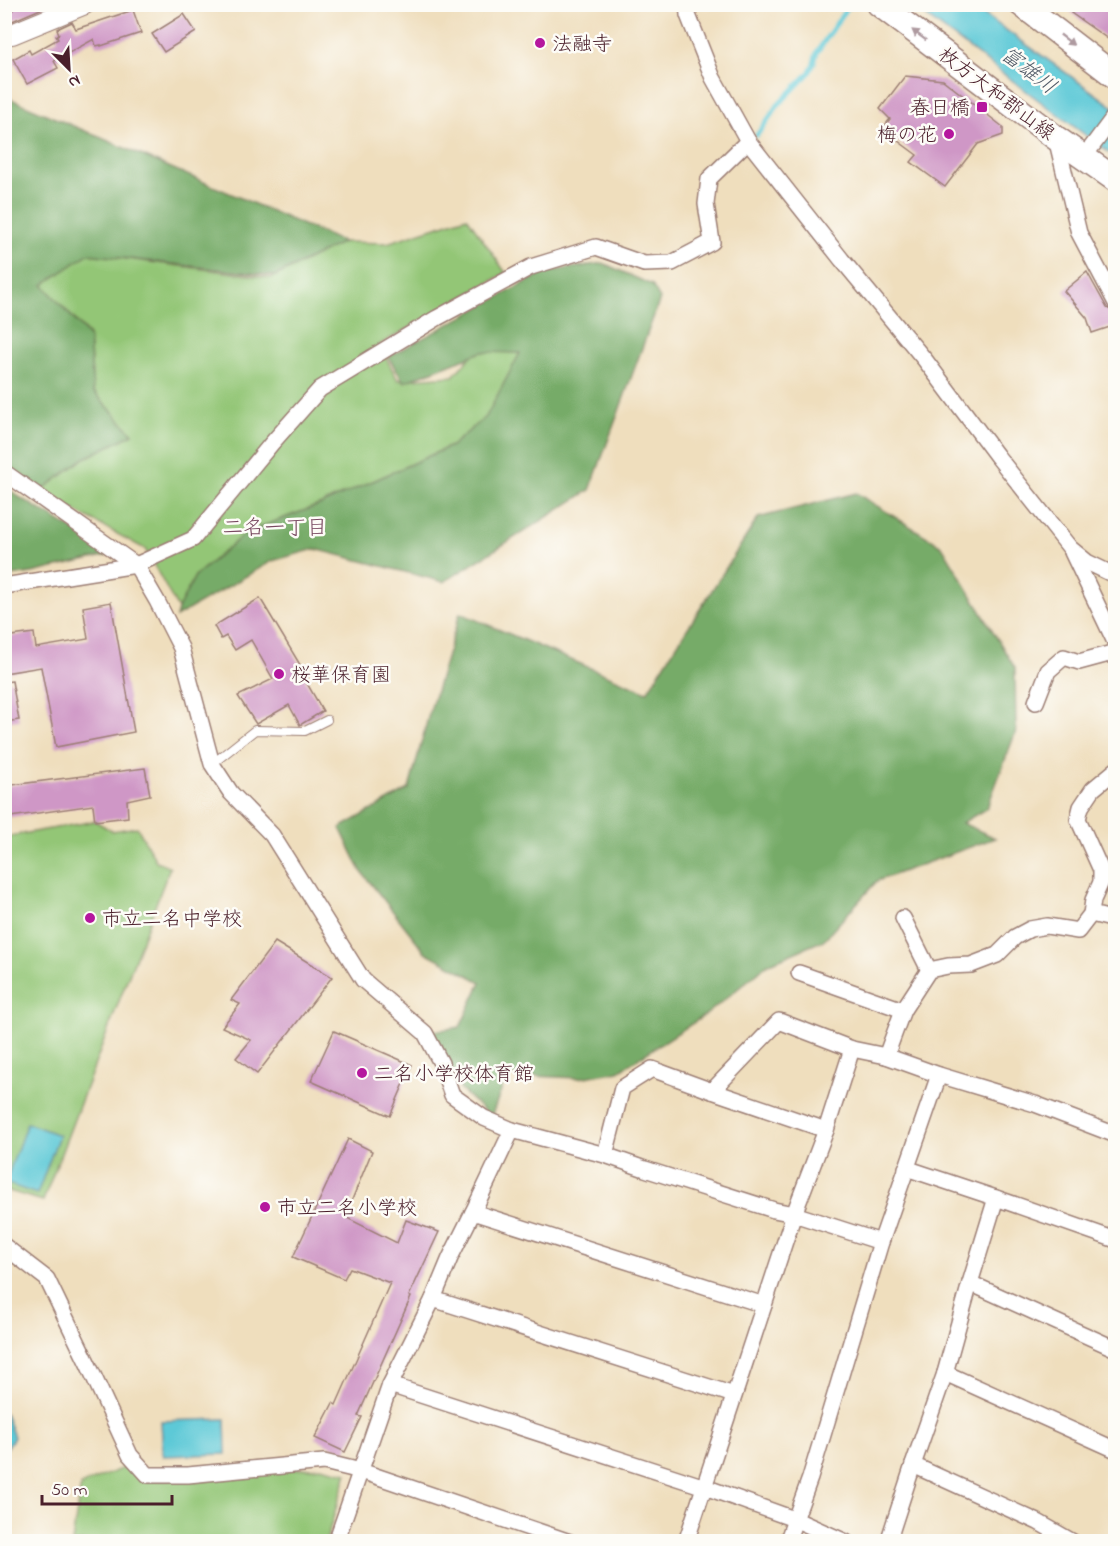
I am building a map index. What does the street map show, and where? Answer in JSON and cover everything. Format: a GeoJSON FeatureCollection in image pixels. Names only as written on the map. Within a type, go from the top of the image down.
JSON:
{"type":"FeatureCollection","features":[{"type":"Feature","properties":{"kind":"main road","name":"枚方大和郡山線"},"geometry":{"type":"LineString","coordinates":[[879,4],[1056,138],[1088,152],[1116,180]]}},
{"type":"Feature","properties":{"kind":"main road"},"geometry":{"type":"LineString","coordinates":[[1021,4],[1116,77]]}},
{"type":"Feature","properties":{"kind":"street"},"geometry":{"type":"LineString","coordinates":[[4,33],[12,34],[85,4]]}},
{"type":"Feature","properties":{"kind":"street"},"geometry":{"type":"LineString","coordinates":[[687,4],[688,15],[714,78],[748,141],[925,360],[1070,548],[1087,562],[1116,576]]}},
{"type":"Feature","properties":{"kind":"street"},"geometry":{"type":"LineString","coordinates":[[1088,152],[1116,114]]}},
{"type":"Feature","properties":{"kind":"street"},"geometry":{"type":"LineString","coordinates":[[1056,138],[1078,233],[1116,303]]}},
{"type":"Feature","properties":{"kind":"street"},"geometry":{"type":"LineString","coordinates":[[4,586],[136,564],[193,538],[320,389],[437,318],[531,267],[596,247],[644,264],[672,263],[711,242],[706,204],[709,179],[748,141]]}},
{"type":"Feature","properties":{"kind":"street"},"geometry":{"type":"LineString","coordinates":[[4,472],[136,564],[158,601],[181,648],[212,764],[231,793],[272,835],[363,980],[425,1033],[441,1063],[452,1095],[484,1118],[512,1130],[605,1155],[645,1170],[881,1242]]}},
{"type":"Feature","properties":{"kind":"street"},"geometry":{"type":"LineString","coordinates":[[1036,702],[1048,671],[1064,657],[1079,662],[1115,642],[1070,548]]}},
{"type":"Feature","properties":{"kind":"street"},"geometry":{"type":"LineString","coordinates":[[886,1056],[903,1010],[929,970],[971,965],[997,955],[1015,937],[1030,929],[1047,926],[1078,932],[1091,914],[1101,882],[1101,870],[1078,819],[1081,807],[1092,789],[1116,770]]}},
{"type":"Feature","properties":{"kind":"street"},"geometry":{"type":"LineString","coordinates":[[1091,914],[1116,920]]}},
{"type":"Feature","properties":{"kind":"street"},"geometry":{"type":"LineString","coordinates":[[903,918],[929,970]]}},
{"type":"Feature","properties":{"kind":"street"},"geometry":{"type":"LineString","coordinates":[[799,973],[903,1010]]}},
{"type":"Feature","properties":{"kind":"street"},"geometry":{"type":"LineString","coordinates":[[712,1091],[779,1021],[852,1049],[886,1056],[939,1075],[1035,1104],[1116,1135]]}},
{"type":"Feature","properties":{"kind":"street"},"geometry":{"type":"LineString","coordinates":[[686,1542],[794,1214],[826,1130],[852,1049]]}},
{"type":"Feature","properties":{"kind":"street"},"geometry":{"type":"LineString","coordinates":[[605,1155],[622,1088],[652,1069],[826,1130]]}},
{"type":"Feature","properties":{"kind":"street"},"geometry":{"type":"LineString","coordinates":[[787,1542],[810,1478],[881,1242],[939,1075]]}},
{"type":"Feature","properties":{"kind":"street"},"geometry":{"type":"LineString","coordinates":[[336,1542],[390,1385],[512,1130]]}},
{"type":"Feature","properties":{"kind":"street"},"geometry":{"type":"LineString","coordinates":[[906,1168],[1116,1240]]}},
{"type":"Feature","properties":{"kind":"street"},"geometry":{"type":"LineString","coordinates":[[888,1542],[945,1373],[996,1197]]}},
{"type":"Feature","properties":{"kind":"street"},"geometry":{"type":"LineString","coordinates":[[473,1212],[764,1305]]}},
{"type":"Feature","properties":{"kind":"street"},"geometry":{"type":"LineString","coordinates":[[4,1246],[47,1279],[130,1455],[148,1475],[188,1475],[324,1462],[361,1472],[570,1542]]}},
{"type":"Feature","properties":{"kind":"street"},"geometry":{"type":"LineString","coordinates":[[970,1283],[1116,1349]]}},
{"type":"Feature","properties":{"kind":"street"},"geometry":{"type":"LineString","coordinates":[[433,1299],[734,1395]]}},
{"type":"Feature","properties":{"kind":"street"},"geometry":{"type":"LineString","coordinates":[[945,1373],[1116,1450]]}},
{"type":"Feature","properties":{"kind":"street"},"geometry":{"type":"LineString","coordinates":[[390,1385],[705,1486],[794,1519],[846,1542]]}},
{"type":"Feature","properties":{"kind":"street"},"geometry":{"type":"LineString","coordinates":[[913,1465],[1038,1522],[1073,1542]]}},
{"type":"Feature","properties":{"kind":"lane"},"geometry":{"type":"LineString","coordinates":[[212,764],[255,730],[305,731],[327,720]]}},
{"type":"Feature","properties":{"kind":"green space"},"geometry":{"type":"Polygon","coordinates":[[[4,99],[11,99],[343,242],[275,276],[88,254],[43,285],[89,336],[93,391],[133,434],[83,459],[40,492],[5,464],[4,99]]]}},
{"type":"Feature","properties":{"kind":"green space"},"geometry":{"type":"Polygon","coordinates":[[[467,217],[506,273],[379,345],[398,380],[453,376],[476,351],[520,353],[486,417],[451,446],[322,504],[247,532],[195,576],[178,609],[145,549],[40,492],[83,459],[133,434],[93,391],[89,335],[43,285],[88,254],[272,278],[343,242],[387,243],[467,217]]]}},
{"type":"Feature","properties":{"kind":"green space"},"geometry":{"type":"Polygon","coordinates":[[[603,263],[652,285],[660,299],[590,490],[444,582],[315,549],[272,561],[176,617],[195,576],[247,532],[322,504],[451,446],[486,417],[520,353],[481,352],[404,382],[388,357],[545,272],[603,263]]]}},
{"type":"Feature","properties":{"kind":"green space"},"geometry":{"type":"Polygon","coordinates":[[[5,486],[19,497],[113,554],[5,577],[5,486]]]}},
{"type":"Feature","properties":{"kind":"green space"},"geometry":{"type":"Polygon","coordinates":[[[856,493],[942,546],[1015,668],[1016,731],[987,808],[962,823],[995,838],[877,881],[824,940],[768,964],[707,1014],[619,1071],[579,1078],[507,1075],[491,1117],[461,1090],[428,1032],[460,1027],[481,982],[425,952],[361,871],[340,828],[409,789],[460,613],[647,692],[758,518],[856,493]]]}},
{"type":"Feature","properties":{"kind":"green space"},"geometry":{"type":"Polygon","coordinates":[[[95,821],[112,831],[137,827],[156,861],[170,867],[43,1201],[5,1190],[5,837],[95,821]]]}},
{"type":"Feature","properties":{"kind":"green space"},"geometry":{"type":"Polygon","coordinates":[[[128,1466],[147,1481],[321,1467],[347,1473],[326,1541],[72,1542],[81,1485],[128,1466]]]}},
{"type":"Feature","properties":{"kind":"water","name":"富雄川"},"geometry":{"type":"Polygon","coordinates":[[[911,5],[971,5],[1115,108],[1115,157],[911,5]]]}},
{"type":"Feature","properties":{"kind":"water"},"geometry":{"type":"Polygon","coordinates":[[[27,1123],[59,1135],[37,1194],[5,1183],[27,1123]]]}},
{"type":"Feature","properties":{"kind":"water"},"geometry":{"type":"Polygon","coordinates":[[[4,1413],[14,1437],[5,1451],[4,1413]]]}},
{"type":"Feature","properties":{"kind":"water"},"geometry":{"type":"Polygon","coordinates":[[[225,1419],[226,1454],[163,1456],[161,1421],[225,1419]]]}},
{"type":"Feature","properties":{"kind":"building"},"geometry":{"type":"Polygon","coordinates":[[[14,4],[52,4],[10,22],[5,21],[5,14],[12,11],[14,4]]]}},
{"type":"Feature","properties":{"kind":"building"},"geometry":{"type":"Polygon","coordinates":[[[1077,4],[1107,4],[1116,10],[1116,29],[1108,39],[1071,13],[1077,4]]]}},
{"type":"Feature","properties":{"kind":"building"},"geometry":{"type":"Polygon","coordinates":[[[133,10],[141,33],[101,46],[96,46],[94,39],[54,61],[58,68],[27,84],[13,59],[29,50],[31,54],[58,39],[57,29],[72,22],[76,29],[133,10]]]}},
{"type":"Feature","properties":{"kind":"building"},"geometry":{"type":"Polygon","coordinates":[[[184,14],[196,32],[164,52],[152,34],[184,14]]]}},
{"type":"Feature","properties":{"kind":"building"},"geometry":{"type":"Polygon","coordinates":[[[905,76],[943,80],[1003,127],[1003,135],[978,144],[945,187],[911,162],[917,155],[882,129],[890,119],[880,109],[905,76]]]}},
{"type":"Feature","properties":{"kind":"building"},"geometry":{"type":"Polygon","coordinates":[[[1087,272],[1107,308],[1116,316],[1116,325],[1092,333],[1087,318],[1064,291],[1087,272]]]}},
{"type":"Feature","properties":{"kind":"building"},"geometry":{"type":"Polygon","coordinates":[[[260,598],[308,678],[305,680],[323,711],[300,725],[289,705],[256,724],[238,696],[273,679],[251,640],[235,650],[226,636],[221,639],[214,626],[260,598]]]}},
{"type":"Feature","properties":{"kind":"building"},"geometry":{"type":"Polygon","coordinates":[[[111,602],[134,732],[56,747],[41,667],[4,673],[4,637],[34,633],[36,648],[88,639],[83,607],[111,602]]]}},
{"type":"Feature","properties":{"kind":"building"},"geometry":{"type":"Polygon","coordinates":[[[12,681],[19,720],[4,722],[4,682],[12,681]]]}},
{"type":"Feature","properties":{"kind":"building"},"geometry":{"type":"Polygon","coordinates":[[[145,768],[150,795],[127,800],[128,817],[95,821],[93,805],[4,818],[4,786],[145,768]]]}},
{"type":"Feature","properties":{"kind":"building"},"geometry":{"type":"Polygon","coordinates":[[[275,942],[332,977],[257,1074],[236,1058],[251,1040],[222,1027],[240,1004],[231,1000],[275,942]]]}},
{"type":"Feature","properties":{"kind":"building","name":"二名小学校体育館"},"geometry":{"type":"Polygon","coordinates":[[[334,1031],[412,1065],[390,1116],[311,1081],[334,1031]]]}},
{"type":"Feature","properties":{"kind":"building"},"geometry":{"type":"Polygon","coordinates":[[[348,1139],[372,1151],[345,1217],[397,1243],[406,1220],[439,1232],[409,1296],[411,1297],[358,1416],[362,1417],[345,1452],[315,1438],[333,1403],[336,1405],[390,1283],[350,1268],[344,1279],[293,1257],[348,1139]]]}},
{"type":"Feature","properties":{"kind":"waterway"},"geometry":{"type":"LineString","coordinates":[[757,135],[778,105],[809,73],[817,52],[849,5]]}},
{"type":"Feature","properties":{"kind":"place","name":"法融寺"},"geometry":{"type":"Point","coordinates":[540,43]}},
{"type":"Feature","properties":{"kind":"place","name":"春日橋"},"geometry":{"type":"Point","coordinates":[982,107]}},
{"type":"Feature","properties":{"kind":"place","name":"梅の花"},"geometry":{"type":"Point","coordinates":[949,134]}},
{"type":"Feature","properties":{"kind":"place","name":"桜華保育園"},"geometry":{"type":"Point","coordinates":[279,674]}},
{"type":"Feature","properties":{"kind":"place","name":"市立二名中学校"},"geometry":{"type":"Point","coordinates":[90,918]}},
{"type":"Feature","properties":{"kind":"place","name":"二名小学校体育館"},"geometry":{"type":"Point","coordinates":[362,1073]}},
{"type":"Feature","properties":{"kind":"place","name":"市立二名小学校"},"geometry":{"type":"Point","coordinates":[265,1207]}},
{"type":"Feature","properties":{"kind":"district","name":"二名一丁目"},"geometry":{"type":"Point","coordinates":[275,527]}}]}
